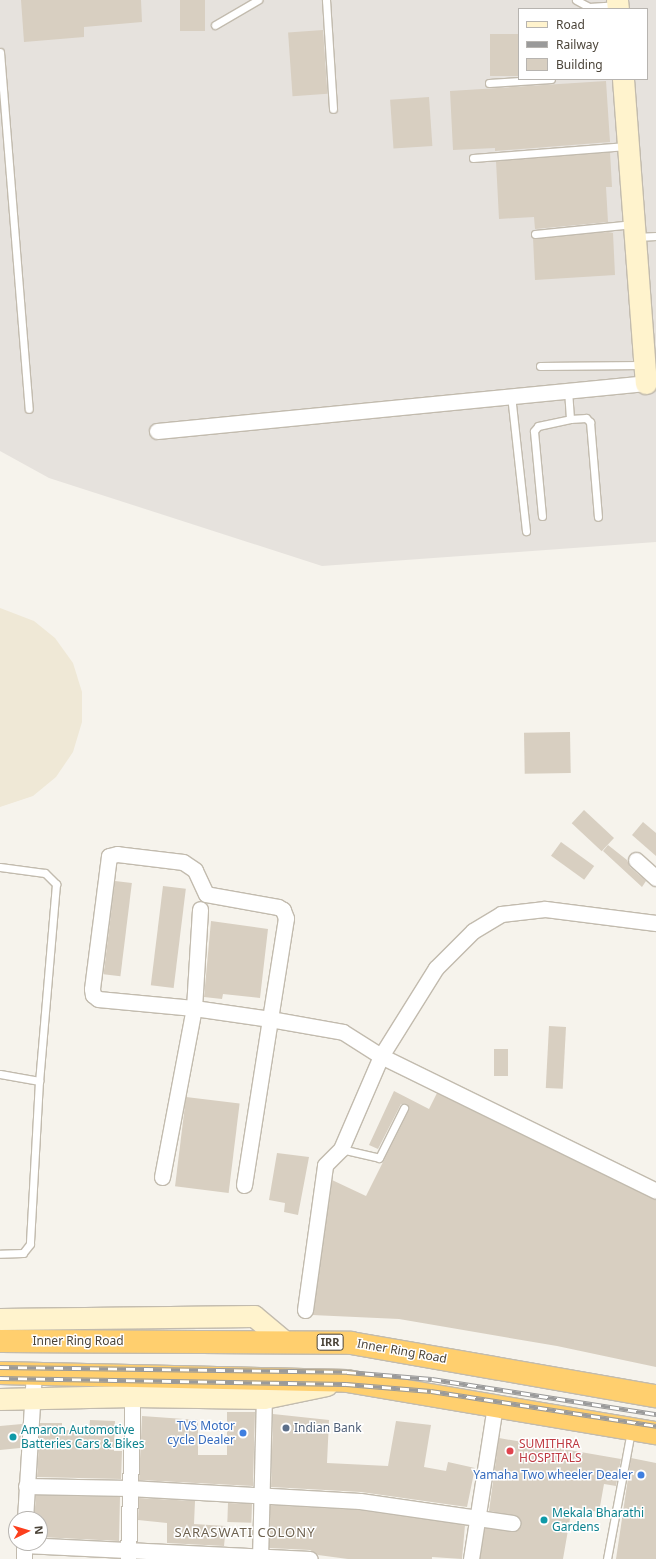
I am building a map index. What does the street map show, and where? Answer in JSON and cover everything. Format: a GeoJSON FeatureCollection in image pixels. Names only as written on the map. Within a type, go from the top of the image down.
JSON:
{"type":"FeatureCollection","features":[{"type":"Feature","properties":{"kind":"highway","name":"Inner Ring Road"},"geometry":{"type":"LineString","coordinates":[[0,1341],[284,1341],[351,1343],[656,1396]]}},
{"type":"Feature","properties":{"kind":"highway"},"geometry":{"type":"LineString","coordinates":[[0,1373],[34,1373],[133,1387],[347,1381],[656,1433]]}},
{"type":"Feature","properties":{"kind":"street"},"geometry":{"type":"LineString","coordinates":[[157,431],[568,390],[651,378],[634,231],[623,80]]}},
{"type":"Feature","properties":{"kind":"street"},"geometry":{"type":"LineString","coordinates":[[244,1185],[270,1019],[286,918],[283,910],[278,907],[206,894],[195,870],[183,862],[116,854],[109,856],[93,996],[98,999],[194,1008],[270,1019],[343,1032],[381,1056],[656,1190]]}},
{"type":"Feature","properties":{"kind":"street"},"geometry":{"type":"LineString","coordinates":[[636,860],[656,878]]}},
{"type":"Feature","properties":{"kind":"street"},"geometry":{"type":"LineString","coordinates":[[162,1177],[194,1008],[200,909]]}},
{"type":"Feature","properties":{"kind":"street"},"geometry":{"type":"LineString","coordinates":[[304,1310],[325,1164],[341,1149],[381,1056],[436,968],[473,931],[501,914],[545,909],[656,923]]}},
{"type":"Feature","properties":{"kind":"street"},"geometry":{"type":"LineString","coordinates":[[0,1318],[254,1316],[284,1341]]}},
{"type":"Feature","properties":{"kind":"street"},"geometry":{"type":"LineString","coordinates":[[25,1511],[34,1373]]}},
{"type":"Feature","properties":{"kind":"street"},"geometry":{"type":"LineString","coordinates":[[0,1399],[32,1399],[133,1387],[264,1398],[347,1381]]}},
{"type":"Feature","properties":{"kind":"street"},"geometry":{"type":"LineString","coordinates":[[128,1554],[133,1387]]}},
{"type":"Feature","properties":{"kind":"street"},"geometry":{"type":"LineString","coordinates":[[260,1557],[264,1398]]}},
{"type":"Feature","properties":{"kind":"street"},"geometry":{"type":"LineString","coordinates":[[471,1559],[495,1406]]}},
{"type":"Feature","properties":{"kind":"street"},"geometry":{"type":"LineString","coordinates":[[26,1486],[129,1488],[261,1497],[360,1501],[512,1523]]}},
{"type":"Feature","properties":{"kind":"street"},"geometry":{"type":"LineString","coordinates":[[48,1550],[310,1559]]}},
{"type":"Feature","properties":{"kind":"lane"},"geometry":{"type":"LineString","coordinates":[[215,25],[258,0]]}},
{"type":"Feature","properties":{"kind":"lane"},"geometry":{"type":"LineString","coordinates":[[326,0],[333,109]]}},
{"type":"Feature","properties":{"kind":"lane"},"geometry":{"type":"LineString","coordinates":[[576,0],[589,7],[618,4]]}},
{"type":"Feature","properties":{"kind":"lane"},"geometry":{"type":"LineString","coordinates":[[0,52],[2,112],[30,409]]}},
{"type":"Feature","properties":{"kind":"lane"},"geometry":{"type":"LineString","coordinates":[[489,83],[536,80]]}},
{"type":"Feature","properties":{"kind":"lane"},"geometry":{"type":"LineString","coordinates":[[473,158],[627,146]]}},
{"type":"Feature","properties":{"kind":"lane"},"geometry":{"type":"LineString","coordinates":[[535,234],[634,231],[656,236]]}},
{"type":"Feature","properties":{"kind":"lane"},"geometry":{"type":"LineString","coordinates":[[540,366],[651,378]]}},
{"type":"Feature","properties":{"kind":"lane"},"geometry":{"type":"LineString","coordinates":[[568,390],[570,419]]}},
{"type":"Feature","properties":{"kind":"lane"},"geometry":{"type":"LineString","coordinates":[[511,395],[526,531]]}},
{"type":"Feature","properties":{"kind":"lane"},"geometry":{"type":"LineString","coordinates":[[542,516],[534,431],[538,426],[570,419],[586,418],[590,422],[598,517]]}},
{"type":"Feature","properties":{"kind":"lane"},"geometry":{"type":"LineString","coordinates":[[0,867],[45,873],[56,884],[39,1080],[30,1244],[23,1253],[0,1254]]}},
{"type":"Feature","properties":{"kind":"lane"},"geometry":{"type":"LineString","coordinates":[[0,1074],[39,1080]]}},
{"type":"Feature","properties":{"kind":"lane"},"geometry":{"type":"LineString","coordinates":[[341,1149],[379,1158],[404,1108]]}},
{"type":"Feature","properties":{"kind":"lane"},"geometry":{"type":"LineString","coordinates":[[607,1559],[632,1428]]}},
{"type":"Feature","properties":{"kind":"shaded area"},"geometry":{"type":"Polygon","coordinates":[[[0,0],[656,0],[656,542],[322,566],[49,478],[0,451],[0,0]]]}},
{"type":"Feature","properties":{"kind":"shaded area"},"geometry":{"type":"Polygon","coordinates":[[[0,608],[34,621],[55,638],[73,663],[82,692],[82,722],[73,752],[56,777],[33,796],[0,807],[0,608]]]}},
{"type":"Feature","properties":{"kind":"building"},"geometry":{"type":"Polygon","coordinates":[[[21,0],[141,0],[142,22],[84,27],[84,37],[24,42],[21,0]]]}},
{"type":"Feature","properties":{"kind":"building"},"geometry":{"type":"Polygon","coordinates":[[[180,0],[205,0],[205,31],[180,31],[180,0]]]}},
{"type":"Feature","properties":{"kind":"building"},"geometry":{"type":"Polygon","coordinates":[[[323,30],[327,94],[293,96],[288,32],[323,30]]]}},
{"type":"Feature","properties":{"kind":"building"},"geometry":{"type":"Polygon","coordinates":[[[490,34],[518,34],[518,76],[490,76],[490,34]]]}},
{"type":"Feature","properties":{"kind":"building"},"geometry":{"type":"Polygon","coordinates":[[[606,81],[610,142],[495,151],[495,148],[453,150],[450,91],[606,81]]]}},
{"type":"Feature","properties":{"kind":"building"},"geometry":{"type":"Polygon","coordinates":[[[429,97],[432,146],[394,149],[390,100],[429,97]]]}},
{"type":"Feature","properties":{"kind":"building"},"geometry":{"type":"Polygon","coordinates":[[[610,152],[612,187],[606,187],[608,222],[535,229],[534,217],[499,219],[496,161],[610,152]]]}},
{"type":"Feature","properties":{"kind":"building"},"geometry":{"type":"Polygon","coordinates":[[[608,232],[613,233],[615,275],[535,280],[533,238],[608,232]]]}},
{"type":"Feature","properties":{"kind":"building"},"geometry":{"type":"Polygon","coordinates":[[[570,732],[571,773],[525,774],[524,733],[570,732]]]}},
{"type":"Feature","properties":{"kind":"building"},"geometry":{"type":"Polygon","coordinates":[[[584,810],[614,838],[602,851],[572,823],[584,810]]]}},
{"type":"Feature","properties":{"kind":"building"},"geometry":{"type":"Polygon","coordinates":[[[643,822],[656,833],[656,856],[632,835],[643,822]]]}},
{"type":"Feature","properties":{"kind":"building"},"geometry":{"type":"Polygon","coordinates":[[[561,842],[594,866],[584,880],[551,856],[561,842]]]}},
{"type":"Feature","properties":{"kind":"building"},"geometry":{"type":"Polygon","coordinates":[[[608,845],[627,860],[630,867],[646,881],[642,887],[603,851],[608,845]]]}},
{"type":"Feature","properties":{"kind":"building"},"geometry":{"type":"Polygon","coordinates":[[[115,881],[132,883],[120,976],[104,974],[115,881]]]}},
{"type":"Feature","properties":{"kind":"building"},"geometry":{"type":"Polygon","coordinates":[[[163,886],[186,889],[174,988],[151,985],[163,886]]]}},
{"type":"Feature","properties":{"kind":"building"},"geometry":{"type":"Polygon","coordinates":[[[211,921],[268,929],[260,998],[223,994],[222,999],[204,997],[211,921]]]}},
{"type":"Feature","properties":{"kind":"building"},"geometry":{"type":"Polygon","coordinates":[[[549,1026],[566,1027],[563,1089],[546,1088],[549,1026]]]}},
{"type":"Feature","properties":{"kind":"building"},"geometry":{"type":"Polygon","coordinates":[[[494,1049],[508,1049],[508,1076],[494,1076],[494,1049]]]}},
{"type":"Feature","properties":{"kind":"building"},"geometry":{"type":"Polygon","coordinates":[[[394,1091],[429,1109],[437,1093],[656,1200],[656,1367],[557,1346],[399,1319],[312,1315],[332,1180],[366,1196],[409,1110],[407,1104],[401,1104],[378,1149],[369,1145],[394,1091]]]}},
{"type":"Feature","properties":{"kind":"building"},"geometry":{"type":"Polygon","coordinates":[[[186,1097],[240,1104],[229,1193],[175,1186],[186,1097]]]}},
{"type":"Feature","properties":{"kind":"building"},"geometry":{"type":"Polygon","coordinates":[[[277,1153],[309,1157],[298,1215],[284,1212],[285,1203],[269,1200],[277,1153]]]}},
{"type":"Feature","properties":{"kind":"building"},"geometry":{"type":"Polygon","coordinates":[[[227,1412],[255,1412],[253,1486],[139,1480],[142,1416],[198,1420],[198,1455],[227,1455],[227,1412]]]}},
{"type":"Feature","properties":{"kind":"building"},"geometry":{"type":"Polygon","coordinates":[[[273,1414],[329,1420],[327,1463],[388,1466],[396,1421],[431,1425],[424,1467],[446,1471],[448,1462],[475,1468],[467,1507],[361,1492],[271,1487],[273,1414]]]}},
{"type":"Feature","properties":{"kind":"building"},"geometry":{"type":"Polygon","coordinates":[[[90,1420],[115,1421],[114,1451],[122,1451],[121,1479],[37,1477],[40,1423],[62,1423],[62,1430],[89,1431],[90,1420]]]}},
{"type":"Feature","properties":{"kind":"building","name":"Amaron Automotive Batteries Cars & Bikes"},"geometry":{"type":"Polygon","coordinates":[[[22,1424],[20,1448],[0,1450],[0,1426],[22,1424]]]}},
{"type":"Feature","properties":{"kind":"building"},"geometry":{"type":"Polygon","coordinates":[[[499,1438],[621,1459],[616,1486],[604,1484],[599,1512],[572,1507],[563,1559],[480,1559],[485,1528],[511,1532],[516,1531],[521,1525],[517,1516],[489,1511],[499,1438]]]}},
{"type":"Feature","properties":{"kind":"building"},"geometry":{"type":"Polygon","coordinates":[[[631,1458],[656,1463],[656,1559],[616,1559],[631,1458]]]}},
{"type":"Feature","properties":{"kind":"building"},"geometry":{"type":"Polygon","coordinates":[[[36,1495],[120,1497],[119,1541],[48,1537],[48,1511],[35,1511],[36,1495]]]}},
{"type":"Feature","properties":{"kind":"building"},"geometry":{"type":"Polygon","coordinates":[[[139,1498],[195,1501],[194,1524],[226,1526],[224,1546],[167,1543],[167,1523],[138,1520],[139,1498]]]}},
{"type":"Feature","properties":{"kind":"building"},"geometry":{"type":"Polygon","coordinates":[[[228,1503],[252,1504],[251,1523],[227,1522],[228,1503]]]}},
{"type":"Feature","properties":{"kind":"building"},"geometry":{"type":"Polygon","coordinates":[[[270,1505],[359,1510],[465,1525],[462,1559],[432,1557],[432,1559],[348,1559],[318,1555],[310,1550],[269,1548],[270,1505]]]}},
{"type":"Feature","properties":{"kind":"railway"},"geometry":{"type":"LineString","coordinates":[[0,1367],[347,1372],[432,1379],[656,1414]]}},
{"type":"Feature","properties":{"kind":"railway"},"geometry":{"type":"LineString","coordinates":[[0,1378],[346,1384],[431,1391],[656,1426]]}},
{"type":"Feature","properties":{"kind":"place","name":"Indian Bank"},"geometry":{"type":"Point","coordinates":[286,1428]}},
{"type":"Feature","properties":{"kind":"place","name":"TVS Motor cycle Dealer"},"geometry":{"type":"Point","coordinates":[243,1433]}},
{"type":"Feature","properties":{"kind":"place","name":"Amaron Automotive Batteries Cars & Bikes"},"geometry":{"type":"Point","coordinates":[13,1437]}},
{"type":"Feature","properties":{"kind":"place","name":"SUMITHRA HOSPITALS"},"geometry":{"type":"Point","coordinates":[510,1451]}},
{"type":"Feature","properties":{"kind":"place","name":"Yamaha Two wheeler Dealer"},"geometry":{"type":"Point","coordinates":[641,1475]}},
{"type":"Feature","properties":{"kind":"place","name":"Mekala Bharathi Gardens"},"geometry":{"type":"Point","coordinates":[544,1520]}},
{"type":"Feature","properties":{"kind":"district","name":"SARASWATI COLONY"},"geometry":{"type":"Point","coordinates":[245,1532]}}]}
